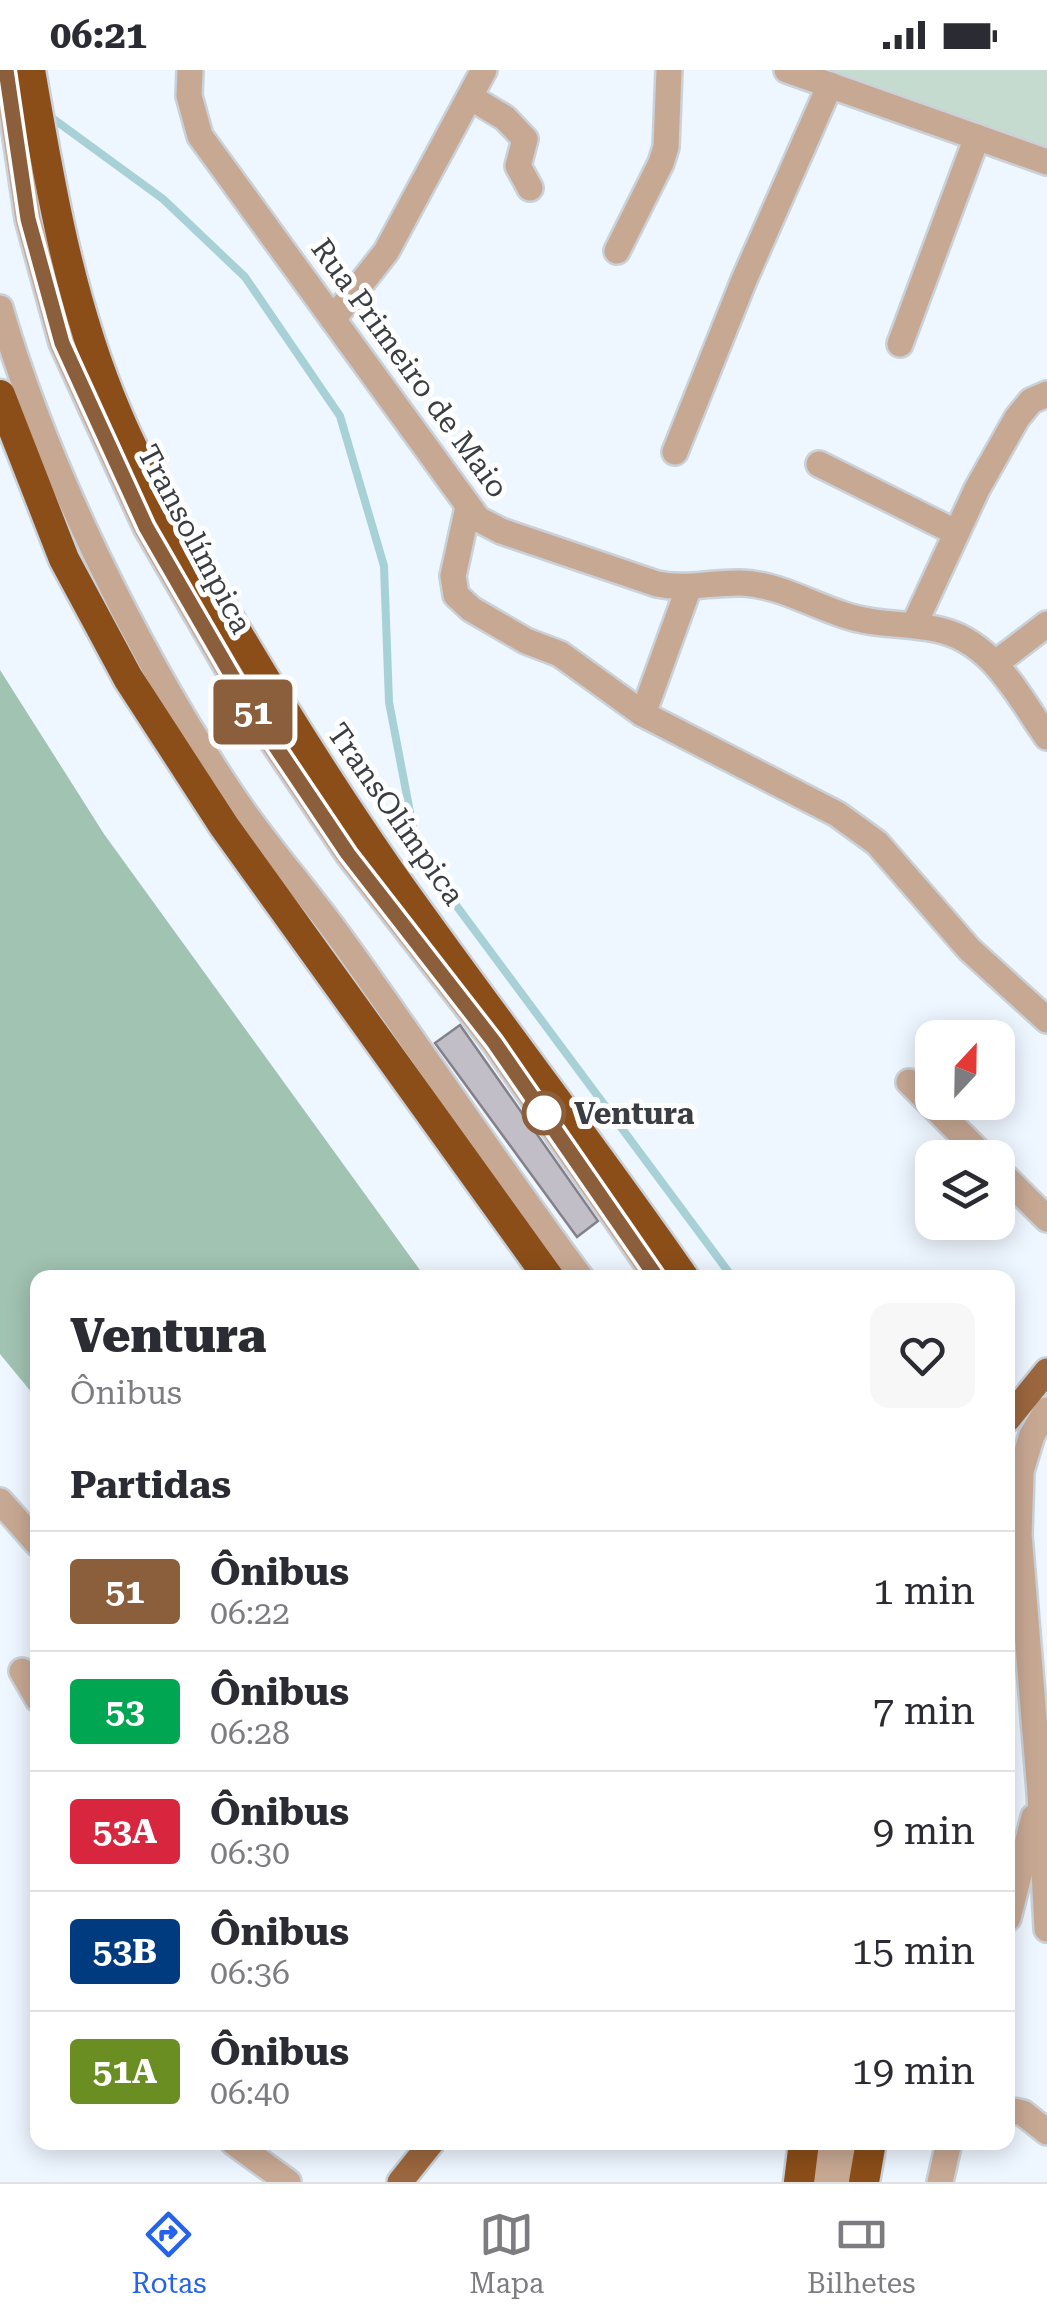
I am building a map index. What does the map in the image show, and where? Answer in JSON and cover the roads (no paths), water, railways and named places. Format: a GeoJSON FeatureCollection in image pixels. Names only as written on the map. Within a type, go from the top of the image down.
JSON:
{"type":"FeatureCollection","features":[{"type":"Feature","properties":{"kind":"highway","name":"TransOlímpica"},"geometry":{"type":"LineString","coordinates":[[30,70],[53,202],[77,300],[117,415],[190,554],[285,715],[387,868],[678,1270]]}},
{"type":"Feature","properties":{"kind":"highway"},"geometry":{"type":"LineString","coordinates":[[0,395],[64,559],[128,678],[224,826],[542,1270]]}},
{"type":"Feature","properties":{"kind":"highway"},"geometry":{"type":"LineString","coordinates":[[799,2182],[803,2150]]}},
{"type":"Feature","properties":{"kind":"highway"},"geometry":{"type":"LineString","coordinates":[[864,2182],[870,2150]]}},
{"type":"Feature","properties":{"kind":"main road"},"geometry":{"type":"LineString","coordinates":[[1015,1410],[1047,1371]]}},
{"type":"Feature","properties":{"kind":"main road"},"geometry":{"type":"LineString","coordinates":[[400,2182],[426,2150]]}},
{"type":"Feature","properties":{"kind":"street","name":"Transolímpica"},"geometry":{"type":"LineString","coordinates":[[6,70],[28,219],[62,343],[146,527],[254,714],[348,854],[494,1042],[651,1270]]}},
{"type":"Feature","properties":{"kind":"street","name":"Rua Primeiro de Maio"},"geometry":{"type":"LineString","coordinates":[[190,70],[188,96],[200,136],[478,519],[500,531],[657,584],[689,588],[760,585],[846,616],[958,636],[996,662],[1047,737]]}},
{"type":"Feature","properties":{"kind":"street"},"geometry":{"type":"LineString","coordinates":[[332,319],[386,252],[484,70]]}},
{"type":"Feature","properties":{"kind":"street"},"geometry":{"type":"LineString","coordinates":[[618,250],[666,147],[669,70]]}},
{"type":"Feature","properties":{"kind":"street"},"geometry":{"type":"LineString","coordinates":[[788,70],[1047,162]]}},
{"type":"Feature","properties":{"kind":"street"},"geometry":{"type":"LineString","coordinates":[[676,452],[744,280],[830,85]]}},
{"type":"Feature","properties":{"kind":"street"},"geometry":{"type":"LineString","coordinates":[[470,96],[505,118],[525,140],[518,166],[530,188]]}},
{"type":"Feature","properties":{"kind":"street"},"geometry":{"type":"LineString","coordinates":[[900,344],[978,137]]}},
{"type":"Feature","properties":{"kind":"street"},"geometry":{"type":"LineString","coordinates":[[0,308],[22,382],[92,541],[152,663],[231,794],[344,942],[575,1270]]}},
{"type":"Feature","properties":{"kind":"street"},"geometry":{"type":"LineString","coordinates":[[914,626],[955,532],[1017,418],[1031,401],[1047,394]]}},
{"type":"Feature","properties":{"kind":"street"},"geometry":{"type":"LineString","coordinates":[[819,464],[955,532]]}},
{"type":"Feature","properties":{"kind":"street"},"geometry":{"type":"LineString","coordinates":[[468,507],[454,576],[456,595],[471,609],[526,641],[560,654],[643,714],[836,814],[876,843],[970,949],[1047,1020]]}},
{"type":"Feature","properties":{"kind":"street"},"geometry":{"type":"LineString","coordinates":[[643,714],[689,588]]}},
{"type":"Feature","properties":{"kind":"street"},"geometry":{"type":"LineString","coordinates":[[996,662],[1047,624]]}},
{"type":"Feature","properties":{"kind":"street"},"geometry":{"type":"LineString","coordinates":[[909,1082],[967,1140]]}},
{"type":"Feature","properties":{"kind":"street"},"geometry":{"type":"LineString","coordinates":[[1015,1187],[1047,1219]]}},
{"type":"Feature","properties":{"kind":"street"},"geometry":{"type":"LineString","coordinates":[[1047,1410],[1032,1435],[1020,1471],[1023,1612],[1040,1792],[1047,1929]]}},
{"type":"Feature","properties":{"kind":"street"},"geometry":{"type":"LineString","coordinates":[[0,1501],[30,1535]]}},
{"type":"Feature","properties":{"kind":"street"},"geometry":{"type":"LineString","coordinates":[[22,1671],[30,1685]]}},
{"type":"Feature","properties":{"kind":"street"},"geometry":{"type":"LineString","coordinates":[[1015,1890],[1040,1792]]}},
{"type":"Feature","properties":{"kind":"street"},"geometry":{"type":"LineString","coordinates":[[1015,2112],[1047,2132]]}},
{"type":"Feature","properties":{"kind":"street"},"geometry":{"type":"LineString","coordinates":[[245,2150],[288,2182]]}},
{"type":"Feature","properties":{"kind":"street"},"geometry":{"type":"LineString","coordinates":[[821,2182],[826,2150]]}},
{"type":"Feature","properties":{"kind":"street"},"geometry":{"type":"LineString","coordinates":[[841,2182],[847,2150]]}},
{"type":"Feature","properties":{"kind":"street"},"geometry":{"type":"LineString","coordinates":[[940,2182],[947,2150]]}},
{"type":"Feature","properties":{"kind":"waterway"},"geometry":{"type":"LineString","coordinates":[[48,115],[163,199],[245,277],[340,416],[384,566],[389,702],[418,854],[727,1270]]}},
{"type":"Feature","properties":{"kind":"place","name":"Ventura"},"geometry":{"type":"Point","coordinates":[544,1113]}}]}
